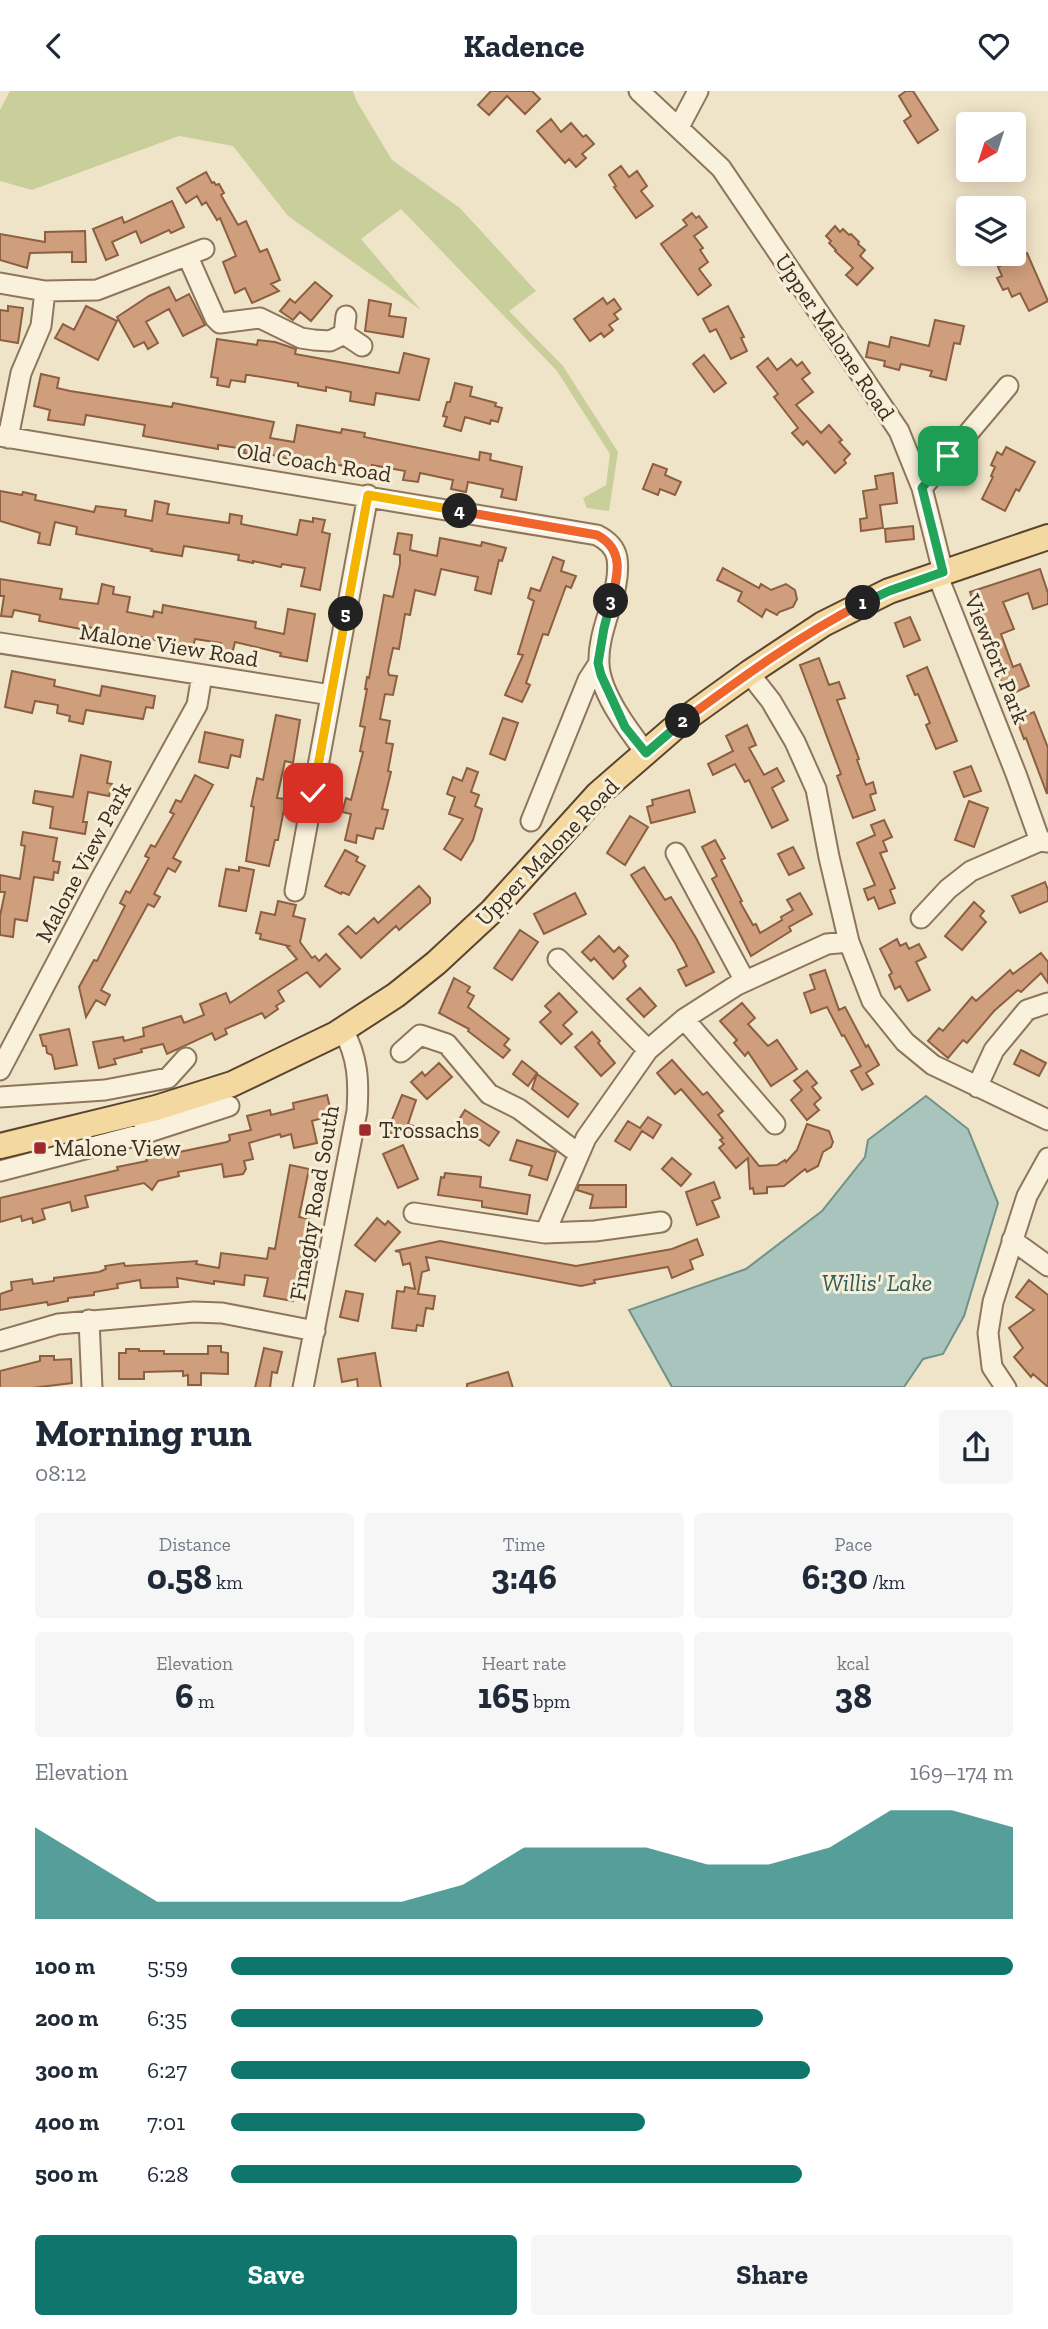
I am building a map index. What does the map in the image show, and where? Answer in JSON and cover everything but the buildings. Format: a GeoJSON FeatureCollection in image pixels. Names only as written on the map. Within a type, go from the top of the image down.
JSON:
{"type":"FeatureCollection","features":[{"type":"Feature","properties":{"kind":"main road","name":"Upper Malone Road"},"geometry":{"type":"LineString","coordinates":[[0,1146],[143,1122],[232,1084],[343,1030],[396,995],[436,963],[492,911],[598,794],[681,722],[749,673],[823,624],[889,591],[1048,537]]}},
{"type":"Feature","properties":{"kind":"street","name":"Upper Malone Road"},"geometry":{"type":"LineString","coordinates":[[639,91],[721,168],[899,432],[922,488],[940,573]]}},
{"type":"Feature","properties":{"kind":"street"},"geometry":{"type":"LineString","coordinates":[[678,127],[698,91]]}},
{"type":"Feature","properties":{"kind":"street"},"geometry":{"type":"LineString","coordinates":[[0,283],[45,291],[97,290],[196,253],[215,319],[220,323],[260,318],[301,338],[330,341],[345,325],[362,346]]}},
{"type":"Feature","properties":{"kind":"street"},"geometry":{"type":"LineString","coordinates":[[4,437],[21,373],[41,326],[45,291]]}},
{"type":"Feature","properties":{"kind":"street"},"geometry":{"type":"LineString","coordinates":[[922,488],[1008,386]]}},
{"type":"Feature","properties":{"kind":"street","name":"Old Coach Road"},"geometry":{"type":"LineString","coordinates":[[4,437],[368,495],[597,535],[608,541],[617,557],[616,582],[598,663]]}},
{"type":"Feature","properties":{"kind":"street"},"geometry":{"type":"LineString","coordinates":[[295,891],[368,495]]}},
{"type":"Feature","properties":{"kind":"street","name":"Viewfort Park"},"geometry":{"type":"LineString","coordinates":[[921,918],[948,889],[971,871],[1044,841],[1011,762],[940,573]]}},
{"type":"Feature","properties":{"kind":"street","name":"Malone View Road"},"geometry":{"type":"LineString","coordinates":[[0,643],[331,695]]}},
{"type":"Feature","properties":{"kind":"street"},"geometry":{"type":"LineString","coordinates":[[598,663],[625,727],[646,753]]}},
{"type":"Feature","properties":{"kind":"street"},"geometry":{"type":"LineString","coordinates":[[531,821],[588,680],[598,663]]}},
{"type":"Feature","properties":{"kind":"street"},"geometry":{"type":"LineString","coordinates":[[749,673],[771,701],[795,742],[816,789],[849,942],[872,1001],[905,1042],[933,1065],[1048,1121]]}},
{"type":"Feature","properties":{"kind":"street","name":"Malone View Park"},"geometry":{"type":"LineString","coordinates":[[0,1070],[98,884],[197,705],[202,675]]}},
{"type":"Feature","properties":{"kind":"street"},"geometry":{"type":"LineString","coordinates":[[676,853],[745,981]]}},
{"type":"Feature","properties":{"kind":"street"},"geometry":{"type":"LineString","coordinates":[[545,1233],[586,1138],[648,1050],[684,1019],[745,981],[827,944],[849,942]]}},
{"type":"Feature","properties":{"kind":"street"},"geometry":{"type":"LineString","coordinates":[[558,959],[648,1050]]}},
{"type":"Feature","properties":{"kind":"street"},"geometry":{"type":"LineString","coordinates":[[977,1087],[994,1050],[1027,1010],[1048,1003]]}},
{"type":"Feature","properties":{"kind":"street"},"geometry":{"type":"LineString","coordinates":[[684,1019],[775,1124]]}},
{"type":"Feature","properties":{"kind":"street","name":"Finaghy Road South"},"geometry":{"type":"LineString","coordinates":[[303,1387],[357,1111],[358,1077],[355,1056],[343,1030]]}},
{"type":"Feature","properties":{"kind":"street"},"geometry":{"type":"LineString","coordinates":[[401,1052],[420,1035],[447,1044],[489,1094],[519,1109],[579,1154]]}},
{"type":"Feature","properties":{"kind":"street"},"geometry":{"type":"LineString","coordinates":[[0,1097],[105,1090],[168,1078],[186,1058]]}},
{"type":"Feature","properties":{"kind":"street","name":"Upper Malone Road"},"geometry":{"type":"LineString","coordinates":[[0,1171],[143,1122],[229,1106]]}},
{"type":"Feature","properties":{"kind":"street"},"geometry":{"type":"LineString","coordinates":[[1005,1387],[992,1367],[988,1333],[993,1303],[1027,1196],[1048,1158]]}},
{"type":"Feature","properties":{"kind":"street"},"geometry":{"type":"LineString","coordinates":[[414,1213],[545,1233],[594,1231],[661,1223]]}},
{"type":"Feature","properties":{"kind":"street"},"geometry":{"type":"LineString","coordinates":[[1012,1240],[1048,1266]]}},
{"type":"Feature","properties":{"kind":"street"},"geometry":{"type":"LineString","coordinates":[[0,1341],[58,1324],[150,1314],[222,1313],[315,1331]]}},
{"type":"Feature","properties":{"kind":"street"},"geometry":{"type":"LineString","coordinates":[[89,1320],[92,1387]]}},
{"type":"Feature","properties":{"kind":"green space"},"geometry":{"type":"Polygon","coordinates":[[[10,91],[353,91],[392,160],[460,208],[536,291],[509,311],[563,366],[618,452],[609,511],[587,508],[583,498],[606,485],[610,454],[557,371],[401,209],[361,239],[421,310],[288,216],[233,146],[179,136],[32,190],[0,181],[0,110],[10,91]]]}},
{"type":"Feature","properties":{"kind":"water","name":"Willis' Lake"},"geometry":{"type":"Polygon","coordinates":[[[926,1096],[968,1129],[998,1203],[964,1316],[943,1354],[923,1359],[904,1387],[672,1387],[629,1310],[746,1269],[822,1211],[865,1157],[868,1140],[926,1096]]]}},
{"type":"Feature","properties":{"kind":"place","name":"Trossachs"},"geometry":{"type":"Point","coordinates":[365,1130]}},
{"type":"Feature","properties":{"kind":"place","name":"Malone View"},"geometry":{"type":"Point","coordinates":[40,1148]}},
{"type":"Feature","properties":{"kind":"route"},"geometry":{"type":"LineString","coordinates":[[313,793],[368,495],[597,535],[608,541],[617,557],[616,582],[598,663],[625,727],[646,753],[681,722],[823,624],[889,591],[943,572],[922,488],[948,456]]}}]}
